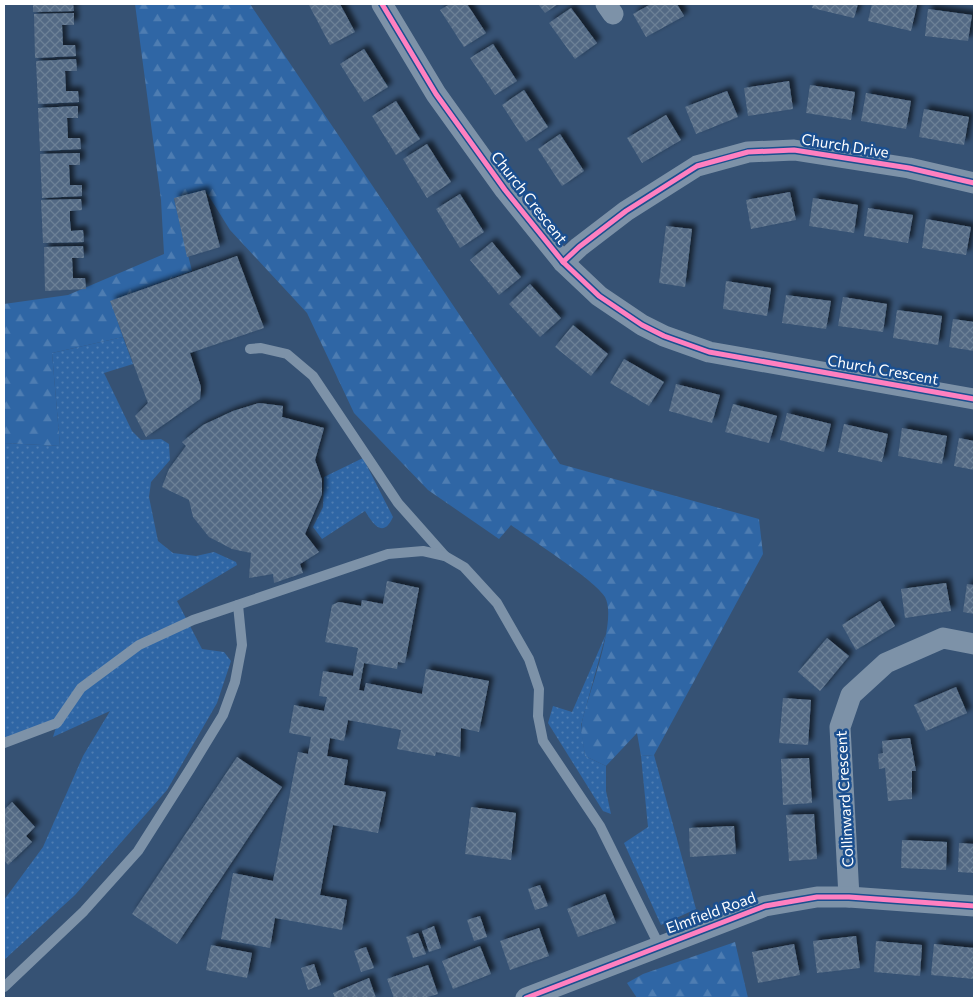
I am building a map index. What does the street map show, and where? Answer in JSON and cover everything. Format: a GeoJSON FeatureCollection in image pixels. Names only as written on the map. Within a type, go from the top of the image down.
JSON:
{"type":"FeatureCollection","features":[{"type":"Feature","properties":{"kind":"street","name":"Church Crescent"},"geometry":{"type":"LineString","coordinates":[[382,4],[436,94],[506,190],[563,262],[599,296],[642,325],[664,336],[709,352],[974,399]]}},
{"type":"Feature","properties":{"kind":"street","name":"Church Drive"},"geometry":{"type":"LineString","coordinates":[[563,262],[579,247],[626,211],[697,166],[748,152],[794,150],[909,168],[974,183]]}},
{"type":"Feature","properties":{"kind":"street","name":"Collinward Crescent"},"geometry":{"type":"LineString","coordinates":[[850,897],[840,727],[851,695],[886,662],[943,638],[974,644]]}},
{"type":"Feature","properties":{"kind":"street","name":"Elmfield Road"},"geometry":{"type":"LineString","coordinates":[[526,998],[659,945],[765,906],[817,897],[850,897],[974,906]]}},
{"type":"Feature","properties":{"kind":"lane"},"geometry":{"type":"LineString","coordinates":[[250,349],[261,348],[287,354],[313,376],[398,503],[446,556],[464,567],[496,603],[529,658],[539,689],[538,716],[543,741],[600,826],[659,945]]}},
{"type":"Feature","properties":{"kind":"lane"},"geometry":{"type":"LineString","coordinates":[[4,743],[57,723],[81,688],[139,646],[193,620],[388,554],[423,551],[446,556]]}},
{"type":"Feature","properties":{"kind":"lane"},"geometry":{"type":"LineString","coordinates":[[4,987],[84,911],[138,851],[190,769],[223,715],[235,682],[242,645],[238,605]]}},
{"type":"Feature","properties":{"kind":"green space"},"geometry":{"type":"Polygon","coordinates":[[[135,4],[250,4],[560,464],[759,519],[763,554],[654,755],[641,756],[637,733],[606,766],[585,756],[582,722],[605,640],[608,608],[605,597],[576,570],[511,525],[499,539],[428,490],[354,413],[307,313],[230,230],[205,190],[174,199],[192,271],[111,301],[123,337],[52,353],[60,446],[4,443],[4,304],[68,295],[164,254],[161,200],[135,4]]]}},
{"type":"Feature","properties":{"kind":"green space"},"geometry":{"type":"Polygon","coordinates":[[[123,337],[133,364],[104,373],[132,431],[141,440],[161,439],[169,444],[170,460],[151,482],[149,497],[158,541],[173,553],[196,556],[214,552],[236,562],[237,565],[177,601],[202,649],[224,652],[231,661],[217,703],[167,790],[75,895],[4,960],[4,900],[43,847],[83,756],[110,711],[53,737],[57,724],[4,743],[4,443],[60,446],[52,353],[123,337]]]}},
{"type":"Feature","properties":{"kind":"green space"},"geometry":{"type":"Polygon","coordinates":[[[363,458],[393,517],[386,527],[382,528],[371,521],[365,511],[322,539],[313,527],[323,507],[324,477],[363,458]]]}},
{"type":"Feature","properties":{"kind":"green space"},"geometry":{"type":"Polygon","coordinates":[[[606,634],[581,725],[585,756],[606,766],[606,791],[611,814],[603,811],[548,723],[553,706],[572,712],[606,634]]]}},
{"type":"Feature","properties":{"kind":"green space"},"geometry":{"type":"Polygon","coordinates":[[[654,755],[696,909],[661,925],[624,843],[648,827],[641,756],[654,755]]]}},
{"type":"Feature","properties":{"kind":"green space"},"geometry":{"type":"Polygon","coordinates":[[[735,942],[748,998],[637,998],[627,983],[643,974],[735,942]]]}},
{"type":"Feature","properties":{"kind":"building"},"geometry":{"type":"Polygon","coordinates":[[[33,4],[73,4],[74,11],[33,12],[33,4]]]}},
{"type":"Feature","properties":{"kind":"building"},"geometry":{"type":"Polygon","coordinates":[[[340,4],[355,32],[330,45],[309,5],[340,4]]]}},
{"type":"Feature","properties":{"kind":"building"},"geometry":{"type":"Polygon","coordinates":[[[450,4],[467,4],[486,33],[464,47],[440,10],[450,4]]]}},
{"type":"Feature","properties":{"kind":"building"},"geometry":{"type":"Polygon","coordinates":[[[538,4],[558,4],[545,13],[538,4]]]}},
{"type":"Feature","properties":{"kind":"building"},"geometry":{"type":"Polygon","coordinates":[[[651,4],[677,4],[684,16],[646,37],[633,14],[651,4]]]}},
{"type":"Feature","properties":{"kind":"building"},"geometry":{"type":"Polygon","coordinates":[[[813,4],[858,4],[854,18],[812,8],[813,4]]]}},
{"type":"Feature","properties":{"kind":"building"},"geometry":{"type":"Polygon","coordinates":[[[872,4],[917,5],[911,31],[868,21],[872,4]]]}},
{"type":"Feature","properties":{"kind":"building"},"geometry":{"type":"Polygon","coordinates":[[[571,8],[597,43],[575,59],[549,23],[571,8]]]}},
{"type":"Feature","properties":{"kind":"building"},"geometry":{"type":"Polygon","coordinates":[[[928,9],[972,15],[968,41],[925,36],[928,9]]]}},
{"type":"Feature","properties":{"kind":"building"},"geometry":{"type":"Polygon","coordinates":[[[74,13],[74,25],[62,25],[63,45],[75,45],[76,56],[35,58],[34,14],[74,13]]]}},
{"type":"Feature","properties":{"kind":"building"},"geometry":{"type":"Polygon","coordinates":[[[493,44],[517,81],[495,95],[470,58],[493,44]]]}},
{"type":"Feature","properties":{"kind":"building"},"geometry":{"type":"Polygon","coordinates":[[[364,49],[388,87],[364,102],[340,64],[364,49]]]}},
{"type":"Feature","properties":{"kind":"building"},"geometry":{"type":"Polygon","coordinates":[[[76,59],[77,71],[65,71],[66,91],[78,91],[79,102],[38,104],[36,61],[76,59]]]}},
{"type":"Feature","properties":{"kind":"building"},"geometry":{"type":"Polygon","coordinates":[[[789,81],[793,109],[748,116],[744,88],[789,81]]]}},
{"type":"Feature","properties":{"kind":"building"},"geometry":{"type":"Polygon","coordinates":[[[810,85],[855,92],[851,120],[806,113],[810,85]]]}},
{"type":"Feature","properties":{"kind":"building"},"geometry":{"type":"Polygon","coordinates":[[[524,90],[548,127],[526,142],[502,105],[524,90]]]}},
{"type":"Feature","properties":{"kind":"building"},"geometry":{"type":"Polygon","coordinates":[[[727,91],[738,117],[696,134],[685,107],[727,91]]]}},
{"type":"Feature","properties":{"kind":"building"},"geometry":{"type":"Polygon","coordinates":[[[866,93],[911,101],[906,129],[861,121],[866,93]]]}},
{"type":"Feature","properties":{"kind":"building"},"geometry":{"type":"Polygon","coordinates":[[[396,101],[420,139],[396,155],[372,116],[396,101]]]}},
{"type":"Feature","properties":{"kind":"building"},"geometry":{"type":"Polygon","coordinates":[[[78,106],[78,118],[67,118],[68,138],[80,138],[81,149],[40,151],[38,108],[78,106]]]}},
{"type":"Feature","properties":{"kind":"building"},"geometry":{"type":"Polygon","coordinates":[[[924,109],[969,117],[964,145],[919,137],[924,109]]]}},
{"type":"Feature","properties":{"kind":"building"},"geometry":{"type":"Polygon","coordinates":[[[666,115],[681,140],[642,163],[627,138],[666,115]]]}},
{"type":"Feature","properties":{"kind":"building"},"geometry":{"type":"Polygon","coordinates":[[[560,134],[584,171],[562,186],[538,149],[560,134]]]}},
{"type":"Feature","properties":{"kind":"building"},"geometry":{"type":"Polygon","coordinates":[[[427,144],[451,182],[427,198],[403,159],[427,144]]]}},
{"type":"Feature","properties":{"kind":"building"},"geometry":{"type":"Polygon","coordinates":[[[80,153],[80,165],[69,165],[70,185],[82,185],[82,196],[42,198],[40,154],[80,153]]]}},
{"type":"Feature","properties":{"kind":"building"},"geometry":{"type":"Polygon","coordinates":[[[205,190],[220,247],[187,257],[174,198],[205,190]]]}},
{"type":"Feature","properties":{"kind":"building"},"geometry":{"type":"Polygon","coordinates":[[[790,192],[796,220],[751,229],[746,200],[790,192]]]}},
{"type":"Feature","properties":{"kind":"building"},"geometry":{"type":"Polygon","coordinates":[[[460,194],[484,232],[460,248],[436,209],[460,194]]]}},
{"type":"Feature","properties":{"kind":"building"},"geometry":{"type":"Polygon","coordinates":[[[813,198],[858,205],[854,233],[809,226],[813,198]]]}},
{"type":"Feature","properties":{"kind":"building"},"geometry":{"type":"Polygon","coordinates":[[[81,199],[82,210],[70,211],[70,221],[71,231],[83,230],[84,242],[43,243],[41,200],[81,199]]]}},
{"type":"Feature","properties":{"kind":"building"},"geometry":{"type":"Polygon","coordinates":[[[868,208],[913,215],[908,243],[864,236],[868,208]]]}},
{"type":"Feature","properties":{"kind":"building"},"geometry":{"type":"Polygon","coordinates":[[[926,219],[971,227],[966,255],[922,248],[926,219]]]}},
{"type":"Feature","properties":{"kind":"building"},"geometry":{"type":"Polygon","coordinates":[[[666,226],[692,229],[685,287],[659,283],[666,226]]]}},
{"type":"Feature","properties":{"kind":"building"},"geometry":{"type":"Polygon","coordinates":[[[492,242],[521,277],[499,295],[470,260],[492,242]]]}},
{"type":"Feature","properties":{"kind":"building"},"geometry":{"type":"Polygon","coordinates":[[[83,246],[84,258],[72,258],[73,278],[85,278],[86,289],[45,291],[44,247],[83,246]]]}},
{"type":"Feature","properties":{"kind":"building"},"geometry":{"type":"Polygon","coordinates":[[[237,256],[264,328],[190,353],[201,387],[200,399],[146,437],[135,416],[148,403],[110,301],[237,256]]]}},
{"type":"Feature","properties":{"kind":"building"},"geometry":{"type":"Polygon","coordinates":[[[726,281],[771,288],[767,316],[723,309],[726,281]]]}},
{"type":"Feature","properties":{"kind":"building"},"geometry":{"type":"Polygon","coordinates":[[[530,284],[561,318],[540,337],[509,304],[530,284]]]}},
{"type":"Feature","properties":{"kind":"building"},"geometry":{"type":"Polygon","coordinates":[[[786,295],[831,301],[826,329],[782,323],[786,295]]]}},
{"type":"Feature","properties":{"kind":"building"},"geometry":{"type":"Polygon","coordinates":[[[843,297],[887,304],[883,332],[838,326],[843,297]]]}},
{"type":"Feature","properties":{"kind":"building"},"geometry":{"type":"Polygon","coordinates":[[[897,310],[942,316],[938,345],[893,338],[897,310]]]}},
{"type":"Feature","properties":{"kind":"building"},"geometry":{"type":"Polygon","coordinates":[[[953,319],[974,322],[974,351],[949,347],[953,319]]]}},
{"type":"Feature","properties":{"kind":"building"},"geometry":{"type":"Polygon","coordinates":[[[573,325],[608,354],[591,376],[555,347],[573,325]]]}},
{"type":"Feature","properties":{"kind":"building"},"geometry":{"type":"Polygon","coordinates":[[[624,359],[664,382],[649,406],[610,383],[624,359]]]}},
{"type":"Feature","properties":{"kind":"building"},"geometry":{"type":"Polygon","coordinates":[[[676,384],[720,395],[712,423],[669,411],[676,384]]]}},
{"type":"Feature","properties":{"kind":"building"},"geometry":{"type":"Polygon","coordinates":[[[259,403],[283,406],[282,417],[324,428],[315,460],[322,480],[322,494],[305,534],[319,552],[300,564],[303,573],[274,583],[273,574],[249,578],[251,553],[232,549],[209,537],[193,517],[189,500],[162,487],[169,469],[186,446],[182,442],[203,425],[233,411],[259,403]]]}},
{"type":"Feature","properties":{"kind":"building"},"geometry":{"type":"Polygon","coordinates":[[[733,404],[777,416],[769,443],[725,432],[733,404]]]}},
{"type":"Feature","properties":{"kind":"building"},"geometry":{"type":"Polygon","coordinates":[[[787,413],[831,424],[824,452],[780,440],[787,413]]]}},
{"type":"Feature","properties":{"kind":"building"},"geometry":{"type":"Polygon","coordinates":[[[844,424],[888,434],[882,462],[838,452],[844,424]]]}},
{"type":"Feature","properties":{"kind":"building"},"geometry":{"type":"Polygon","coordinates":[[[902,428],[947,436],[942,464],[898,456],[902,428]]]}},
{"type":"Feature","properties":{"kind":"building"},"geometry":{"type":"Polygon","coordinates":[[[959,438],[974,441],[974,470],[954,466],[959,438]]]}},
{"type":"Feature","properties":{"kind":"building"},"geometry":{"type":"Polygon","coordinates":[[[387,581],[419,588],[405,663],[398,662],[397,669],[364,663],[359,690],[364,691],[366,683],[422,694],[426,669],[489,681],[479,732],[461,728],[460,757],[436,752],[435,756],[397,749],[401,730],[348,720],[344,741],[330,738],[327,756],[348,760],[344,785],[386,792],[378,833],[333,825],[320,895],[347,900],[342,930],[275,918],[270,948],[221,939],[233,873],[273,881],[298,752],[308,754],[311,737],[289,733],[294,705],[324,711],[327,697],[319,696],[323,671],[353,676],[358,648],[325,642],[332,605],[339,602],[361,606],[362,600],[383,604],[387,581]]]}},
{"type":"Feature","properties":{"kind":"building"},"geometry":{"type":"Polygon","coordinates":[[[946,583],[951,611],[905,618],[901,589],[946,583]]]}},
{"type":"Feature","properties":{"kind":"building"},"geometry":{"type":"Polygon","coordinates":[[[967,584],[974,585],[974,614],[963,612],[967,584]]]}},
{"type":"Feature","properties":{"kind":"building"},"geometry":{"type":"Polygon","coordinates":[[[880,601],[895,626],[856,650],[842,625],[880,601]]]}},
{"type":"Feature","properties":{"kind":"building"},"geometry":{"type":"Polygon","coordinates":[[[827,638],[849,656],[820,691],[798,672],[827,638]]]}},
{"type":"Feature","properties":{"kind":"building"},"geometry":{"type":"Polygon","coordinates":[[[956,687],[967,713],[926,731],[914,705],[956,687]]]}},
{"type":"Feature","properties":{"kind":"building"},"geometry":{"type":"Polygon","coordinates":[[[783,698],[811,700],[808,745],[779,743],[783,698]]]}},
{"type":"Feature","properties":{"kind":"building"},"geometry":{"type":"Polygon","coordinates":[[[910,738],[916,771],[912,771],[912,799],[888,801],[885,768],[879,769],[878,754],[883,753],[882,741],[910,738]]]}},
{"type":"Feature","properties":{"kind":"building"},"geometry":{"type":"Polygon","coordinates":[[[237,757],[282,787],[177,944],[132,914],[237,757]]]}},
{"type":"Feature","properties":{"kind":"building"},"geometry":{"type":"Polygon","coordinates":[[[809,758],[812,803],[783,805],[781,759],[809,758]]]}},
{"type":"Feature","properties":{"kind":"building"},"geometry":{"type":"Polygon","coordinates":[[[12,802],[35,827],[26,836],[32,842],[8,865],[4,860],[4,810],[12,802]]]}},
{"type":"Feature","properties":{"kind":"building"},"geometry":{"type":"Polygon","coordinates":[[[471,807],[516,813],[511,860],[465,854],[471,807]]]}},
{"type":"Feature","properties":{"kind":"building"},"geometry":{"type":"Polygon","coordinates":[[[814,814],[817,859],[789,861],[786,815],[814,814]]]}},
{"type":"Feature","properties":{"kind":"building"},"geometry":{"type":"Polygon","coordinates":[[[734,826],[736,854],[690,857],[689,828],[734,826]]]}},
{"type":"Feature","properties":{"kind":"building"},"geometry":{"type":"Polygon","coordinates":[[[902,840],[947,842],[946,870],[901,868],[902,840]]]}},
{"type":"Feature","properties":{"kind":"building"},"geometry":{"type":"Polygon","coordinates":[[[959,843],[974,844],[974,873],[958,872],[959,843]]]}},
{"type":"Feature","properties":{"kind":"building"},"geometry":{"type":"Polygon","coordinates":[[[540,885],[548,906],[535,910],[528,889],[540,885]]]}},
{"type":"Feature","properties":{"kind":"building"},"geometry":{"type":"Polygon","coordinates":[[[605,894],[616,923],[578,937],[567,909],[605,894]]]}},
{"type":"Feature","properties":{"kind":"building"},"geometry":{"type":"Polygon","coordinates":[[[480,916],[487,937],[474,941],[467,920],[480,916]]]}},
{"type":"Feature","properties":{"kind":"building"},"geometry":{"type":"Polygon","coordinates":[[[434,926],[441,948],[429,952],[422,931],[434,926]]]}},
{"type":"Feature","properties":{"kind":"building"},"geometry":{"type":"Polygon","coordinates":[[[539,928],[549,956],[510,970],[500,941],[539,928]]]}},
{"type":"Feature","properties":{"kind":"building"},"geometry":{"type":"Polygon","coordinates":[[[418,933],[426,954],[413,958],[406,937],[418,933]]]}},
{"type":"Feature","properties":{"kind":"building"},"geometry":{"type":"Polygon","coordinates":[[[856,936],[860,968],[817,973],[813,941],[856,936]]]}},
{"type":"Feature","properties":{"kind":"building"},"geometry":{"type":"Polygon","coordinates":[[[876,941],[922,945],[920,976],[874,972],[876,941]]]}},
{"type":"Feature","properties":{"kind":"building"},"geometry":{"type":"Polygon","coordinates":[[[794,944],[800,975],[758,983],[752,952],[794,944]]]}},
{"type":"Feature","properties":{"kind":"building"},"geometry":{"type":"Polygon","coordinates":[[[934,944],[974,948],[974,979],[931,975],[934,944]]]}},
{"type":"Feature","properties":{"kind":"building"},"geometry":{"type":"Polygon","coordinates":[[[211,945],[252,953],[247,978],[206,970],[211,945]]]}},
{"type":"Feature","properties":{"kind":"building"},"geometry":{"type":"Polygon","coordinates":[[[480,946],[491,974],[453,989],[442,961],[480,946]]]}},
{"type":"Feature","properties":{"kind":"building"},"geometry":{"type":"Polygon","coordinates":[[[366,947],[374,968],[361,972],[354,951],[366,947]]]}},
{"type":"Feature","properties":{"kind":"building"},"geometry":{"type":"Polygon","coordinates":[[[314,964],[321,985],[308,990],[301,968],[314,964]]]}},
{"type":"Feature","properties":{"kind":"building"},"geometry":{"type":"Polygon","coordinates":[[[428,965],[438,994],[424,998],[394,998],[387,979],[428,965]]]}},
{"type":"Feature","properties":{"kind":"building"},"geometry":{"type":"Polygon","coordinates":[[[369,978],[376,998],[335,998],[333,993],[369,978]]]}},
{"type":"Feature","properties":{"kind":"cycle path"},"geometry":{"type":"LineString","coordinates":[[382,4],[436,94],[505,190],[563,262],[599,296],[642,325],[664,336],[709,352],[974,399]]}},
{"type":"Feature","properties":{"kind":"cycle path"},"geometry":{"type":"LineString","coordinates":[[563,262],[579,247],[626,211],[697,166],[748,152],[794,150],[909,168],[974,183]]}},
{"type":"Feature","properties":{"kind":"cycle path"},"geometry":{"type":"LineString","coordinates":[[526,998],[765,906],[817,897],[849,897],[974,906]]}}]}
